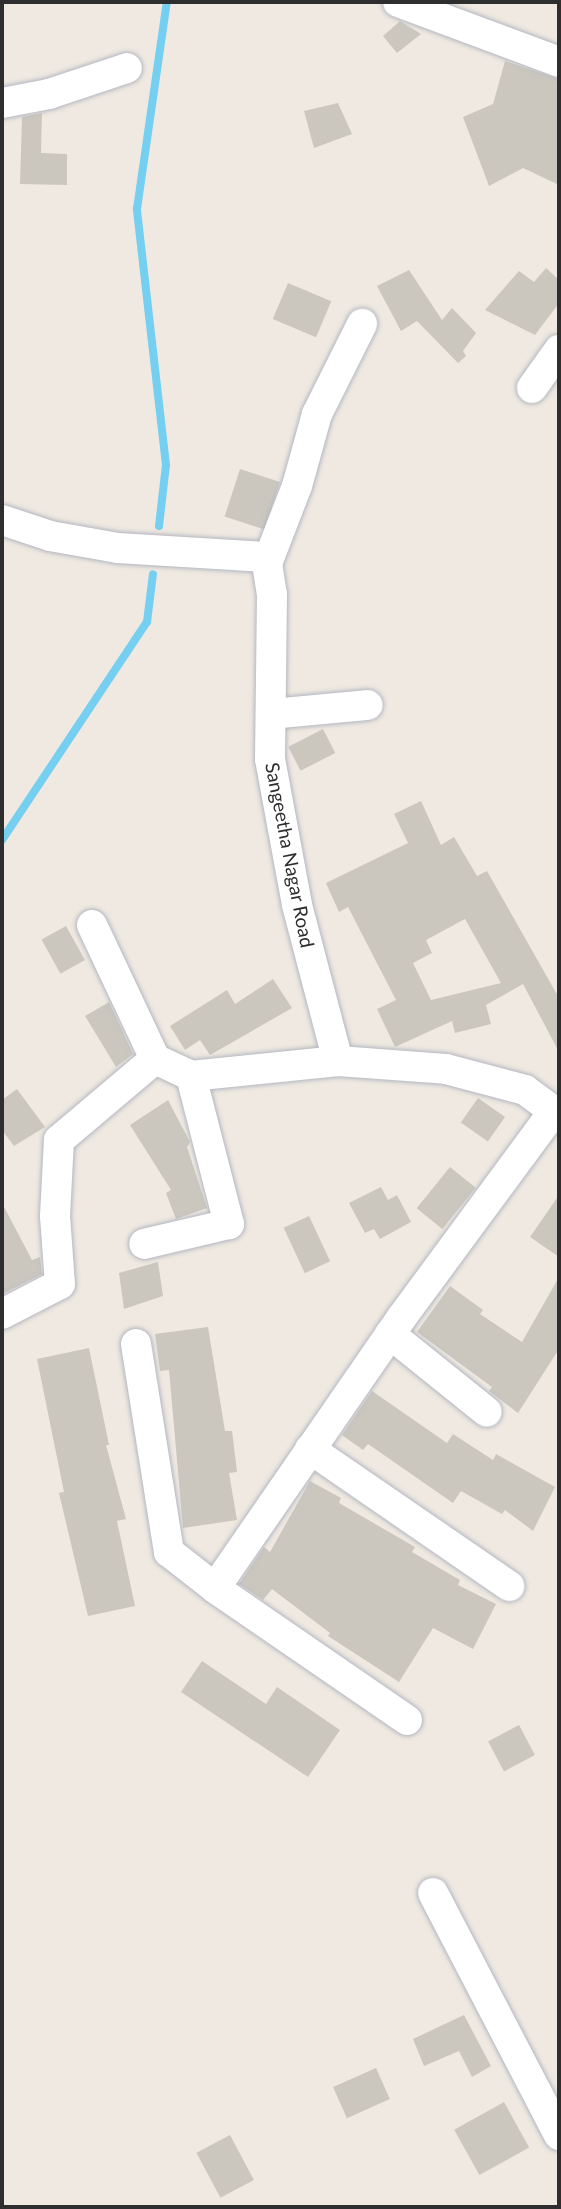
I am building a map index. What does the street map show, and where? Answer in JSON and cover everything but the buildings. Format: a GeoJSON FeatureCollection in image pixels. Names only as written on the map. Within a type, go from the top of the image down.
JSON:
{"type":"FeatureCollection","features":[{"type":"Feature","properties":{"kind":"street"},"geometry":{"type":"LineString","coordinates":[[398,2],[559,62]]}},
{"type":"Feature","properties":{"kind":"street"},"geometry":{"type":"LineString","coordinates":[[2,103],[50,94],[127,68]]}},
{"type":"Feature","properties":{"kind":"street"},"geometry":{"type":"LineString","coordinates":[[2,520],[50,536],[118,548],[258,554],[268,561],[297,486],[317,414],[362,324]]}},
{"type":"Feature","properties":{"kind":"street"},"geometry":{"type":"LineString","coordinates":[[532,388],[559,350]]}},
{"type":"Feature","properties":{"kind":"street","name":"Sangeetha Nagar Road"},"geometry":{"type":"LineString","coordinates":[[268,561],[270,759],[297,905],[338,1061]]}},
{"type":"Feature","properties":{"kind":"street"},"geometry":{"type":"LineString","coordinates":[[271,714],[368,705]]}},
{"type":"Feature","properties":{"kind":"street"},"geometry":{"type":"LineString","coordinates":[[92,925],[155,1059],[191,1076],[338,1061],[446,1069],[525,1090],[557,1113],[390,1334],[215,1588]]}},
{"type":"Feature","properties":{"kind":"street"},"geometry":{"type":"LineString","coordinates":[[2,1314],[60,1284],[55,1216],[60,1140],[155,1059]]}},
{"type":"Feature","properties":{"kind":"street"},"geometry":{"type":"LineString","coordinates":[[144,1244],[229,1224],[191,1076]]}},
{"type":"Feature","properties":{"kind":"street"},"geometry":{"type":"LineString","coordinates":[[390,1334],[487,1412]]}},
{"type":"Feature","properties":{"kind":"street"},"geometry":{"type":"LineString","coordinates":[[136,1344],[169,1552],[215,1588],[407,1720]]}},
{"type":"Feature","properties":{"kind":"street"},"geometry":{"type":"LineString","coordinates":[[310,1449],[509,1586]]}},
{"type":"Feature","properties":{"kind":"street"},"geometry":{"type":"LineString","coordinates":[[433,1893],[559,2135]]}},
{"type":"Feature","properties":{"kind":"waterway"},"geometry":{"type":"LineString","coordinates":[[159,526],[166,465],[137,209],[167,2]]}},
{"type":"Feature","properties":{"kind":"waterway"},"geometry":{"type":"LineString","coordinates":[[2,840],[147,622],[153,574]]}}]}
